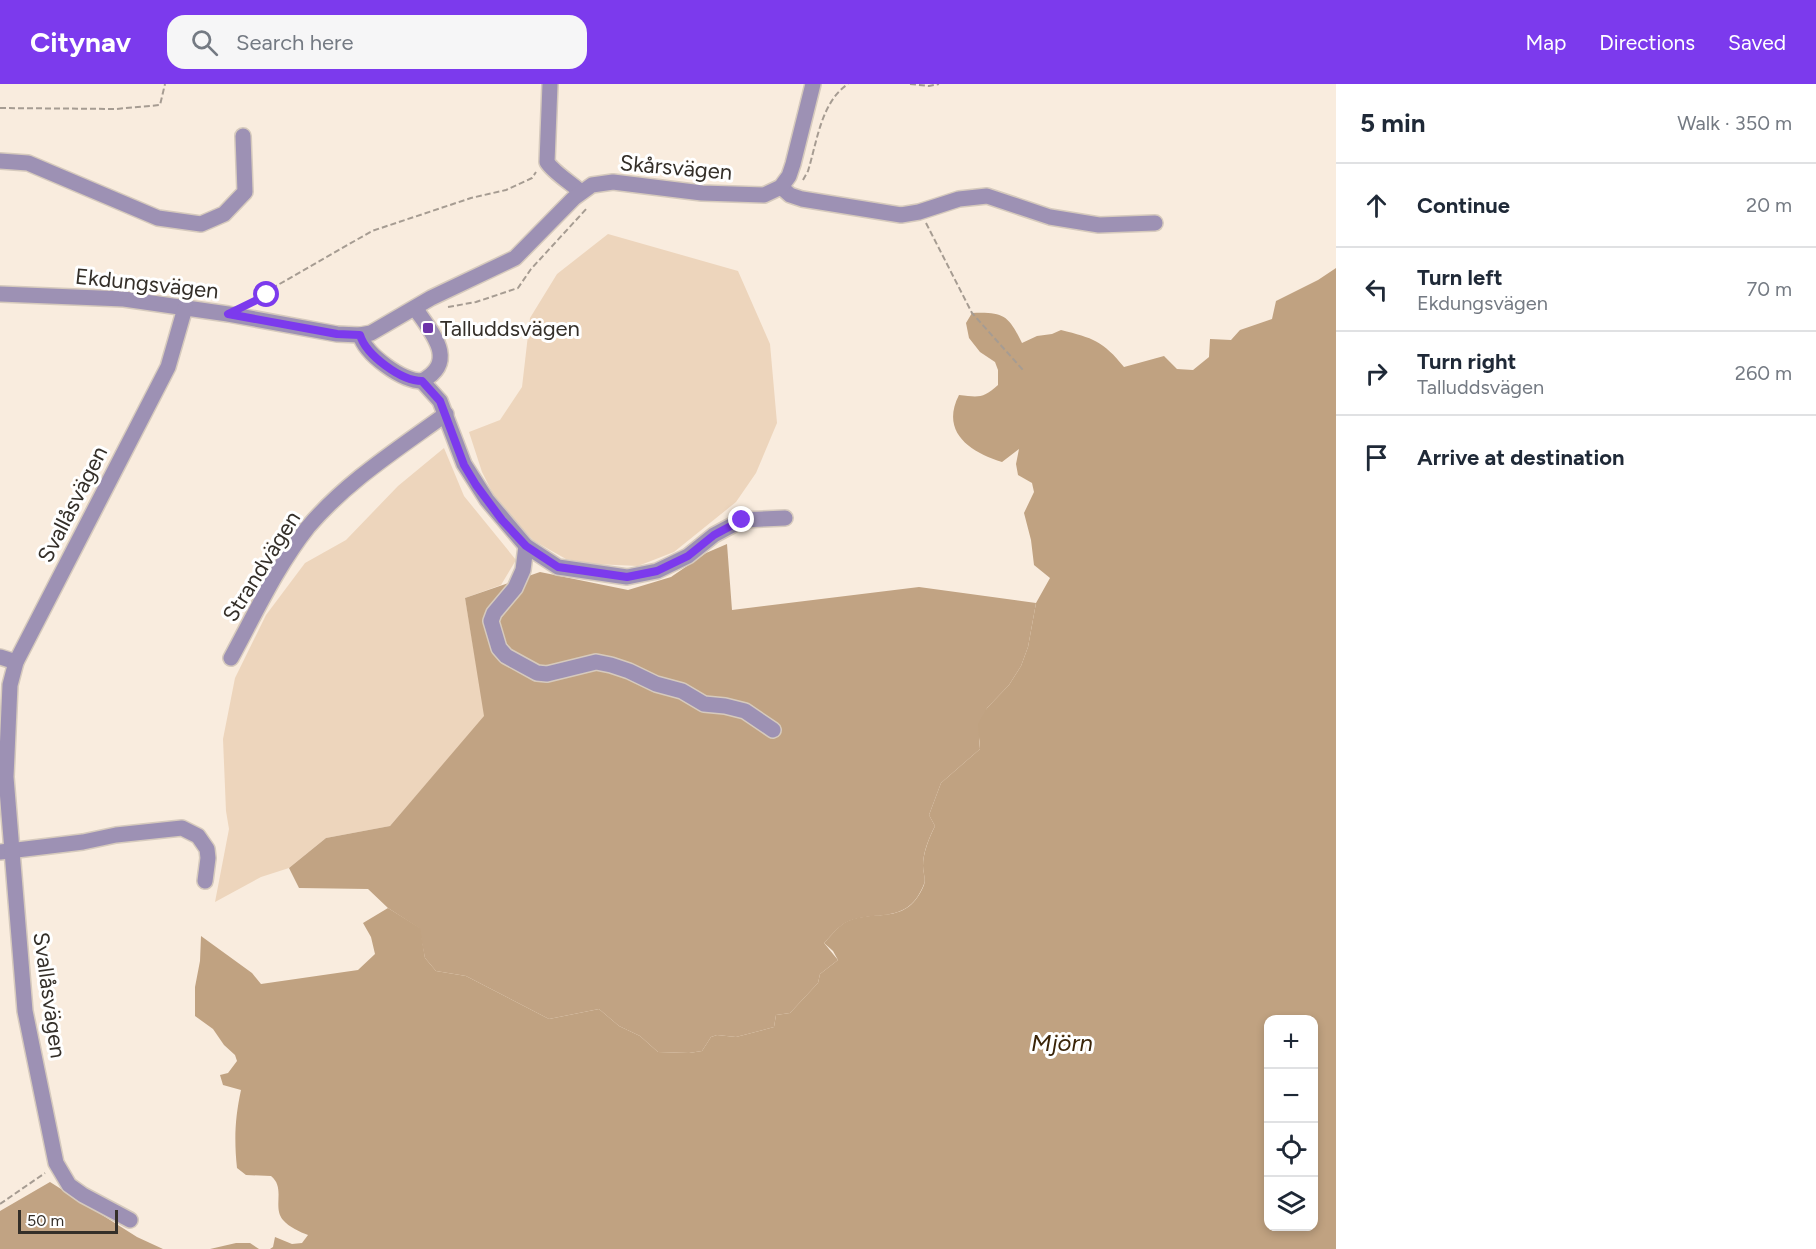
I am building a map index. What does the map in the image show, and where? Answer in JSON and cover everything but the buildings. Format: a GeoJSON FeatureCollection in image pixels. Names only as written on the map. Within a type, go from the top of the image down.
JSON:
{"type":"FeatureCollection","features":[{"type":"Feature","properties":{"kind":"street"},"geometry":{"type":"LineString","coordinates":[[550,84],[546,162],[581,192]]}},
{"type":"Feature","properties":{"kind":"street"},"geometry":{"type":"LineString","coordinates":[[813,84],[786,191],[802,199],[901,215],[919,212],[958,199],[987,196],[1050,217],[1099,225],[1155,223]]}},
{"type":"Feature","properties":{"kind":"street"},"geometry":{"type":"LineString","coordinates":[[0,161],[28,163],[159,218],[201,224],[224,214],[246,192],[243,136]]}},
{"type":"Feature","properties":{"kind":"street","name":"Skårsvägen"},"geometry":{"type":"LineString","coordinates":[[360,335],[383,328],[416,308],[515,258],[581,192],[592,185],[613,182],[746,196],[786,191]]}},
{"type":"Feature","properties":{"kind":"street","name":"Ekdungsvägen"},"geometry":{"type":"LineString","coordinates":[[0,294],[124,299],[228,314],[337,334],[360,335]]}},
{"type":"Feature","properties":{"kind":"street","name":"Svallåsvägen"},"geometry":{"type":"LineString","coordinates":[[130,1220],[83,1196],[69,1185],[56,1163],[25,1011],[5,852],[10,685],[16,662],[168,367],[185,308]]}},
{"type":"Feature","properties":{"kind":"street"},"geometry":{"type":"LineString","coordinates":[[360,335],[366,347],[381,362],[413,381],[422,381],[435,372],[441,354],[438,344],[416,308]]}},
{"type":"Feature","properties":{"kind":"street"},"geometry":{"type":"LineString","coordinates":[[422,381],[440,401],[464,465],[476,485],[502,520],[526,546],[558,567],[627,577],[657,571],[688,556],[714,535],[742,520],[785,518]]}},
{"type":"Feature","properties":{"kind":"street","name":"Strandvägen"},"geometry":{"type":"LineString","coordinates":[[231,658],[264,597],[308,527],[362,474],[446,414]]}},
{"type":"Feature","properties":{"kind":"street"},"geometry":{"type":"LineString","coordinates":[[526,546],[523,570],[515,588],[494,614],[492,621],[499,648],[506,656],[537,673],[547,674],[596,662],[611,665],[656,684],[682,691],[704,704],[745,711],[773,730]]}},
{"type":"Feature","properties":{"kind":"street"},"geometry":{"type":"LineString","coordinates":[[0,657],[16,662]]}},
{"type":"Feature","properties":{"kind":"street"},"geometry":{"type":"LineString","coordinates":[[5,852],[83,842],[116,835],[182,828],[198,836],[207,849],[205,881]]}},
{"type":"Feature","properties":{"kind":"path"},"geometry":{"type":"LineString","coordinates":[[0,108],[116,109],[160,105],[165,84]]}},
{"type":"Feature","properties":{"kind":"path"},"geometry":{"type":"LineString","coordinates":[[786,191],[801,184],[808,171],[831,100],[848,84]]}},
{"type":"Feature","properties":{"kind":"path"},"geometry":{"type":"LineString","coordinates":[[910,84],[929,86],[939,84]]}},
{"type":"Feature","properties":{"kind":"path"},"geometry":{"type":"LineString","coordinates":[[228,314],[267,295],[276,286],[372,231],[471,198],[506,190],[532,178],[540,165],[546,162]]}},
{"type":"Feature","properties":{"kind":"path"},"geometry":{"type":"LineString","coordinates":[[443,307],[476,302],[518,288],[531,269],[594,202]]}},
{"type":"Feature","properties":{"kind":"path"},"geometry":{"type":"LineString","coordinates":[[919,212],[972,313],[1023,370]]}},
{"type":"Feature","properties":{"kind":"path"},"geometry":{"type":"LineString","coordinates":[[0,1204],[36,1180],[56,1163]]}},
{"type":"Feature","properties":{"kind":"shaded area"},"geometry":{"type":"Polygon","coordinates":[[[608,234],[738,271],[770,344],[777,423],[756,473],[736,502],[674,552],[638,566],[594,564],[566,559],[534,541],[498,504],[482,472],[469,432],[500,420],[522,387],[530,318],[557,274],[608,234]]]}},
{"type":"Feature","properties":{"kind":"shaded area"},"geometry":{"type":"Polygon","coordinates":[[[444,448],[464,496],[516,560],[501,585],[465,598],[485,716],[390,826],[326,838],[289,868],[261,877],[215,902],[229,829],[223,739],[235,678],[266,615],[305,563],[346,540],[398,486],[444,448]]]}},
{"type":"Feature","properties":{"kind":"shaded area"},"geometry":{"type":"Polygon","coordinates":[[[727,544],[732,610],[919,587],[1036,603],[1028,647],[1021,666],[1009,685],[987,708],[979,740],[980,749],[941,783],[929,815],[935,826],[923,861],[925,882],[917,897],[910,906],[901,911],[860,918],[839,927],[824,943],[838,960],[820,974],[818,983],[790,1013],[776,1015],[774,1027],[736,1037],[717,1035],[711,1037],[702,1051],[658,1052],[640,1036],[619,1026],[599,1009],[549,1019],[466,976],[436,971],[425,958],[419,928],[388,908],[368,889],[299,888],[289,868],[326,838],[390,826],[484,716],[465,598],[540,572],[628,590],[671,577],[706,553],[727,544]]]}},
{"type":"Feature","properties":{"kind":"shaded area"},"geometry":{"type":"Polygon","coordinates":[[[50,1182],[137,1237],[163,1249],[0,1249],[0,1211],[50,1182]]]}},
{"type":"Feature","properties":{"kind":"water","name":"Mjörn"},"geometry":{"type":"Polygon","coordinates":[[[1336,268],[1336,1249],[270,1249],[273,1247],[275,1237],[292,1244],[302,1243],[308,1235],[291,1227],[283,1220],[279,1209],[278,1186],[271,1176],[246,1175],[237,1168],[236,1129],[241,1090],[223,1085],[220,1075],[228,1073],[237,1061],[235,1055],[224,1045],[213,1029],[195,1016],[195,987],[200,961],[201,936],[252,973],[261,984],[358,970],[375,954],[371,937],[363,923],[388,908],[420,928],[425,958],[436,971],[466,976],[549,1019],[599,1009],[619,1026],[640,1036],[658,1052],[702,1051],[711,1037],[717,1035],[736,1037],[774,1027],[776,1015],[790,1013],[818,983],[820,974],[838,960],[833,951],[824,943],[839,927],[859,918],[900,911],[917,898],[924,885],[924,856],[935,826],[929,815],[941,783],[980,749],[978,724],[987,708],[1009,685],[1021,666],[1028,647],[1036,603],[1050,578],[1034,565],[1024,513],[1034,492],[1032,483],[1018,475],[1016,464],[1019,449],[1002,462],[990,458],[979,453],[961,439],[953,420],[954,408],[959,395],[980,396],[998,385],[998,370],[995,362],[980,352],[969,338],[966,323],[972,313],[991,313],[1004,317],[1013,326],[1022,343],[1037,336],[1061,330],[1097,342],[1110,351],[1124,367],[1164,356],[1177,369],[1193,370],[1209,357],[1210,339],[1231,340],[1240,330],[1272,319],[1276,301],[1318,280],[1336,268]]]}},
{"type":"Feature","properties":{"kind":"water"},"geometry":{"type":"Polygon","coordinates":[[[236,1243],[250,1243],[259,1249],[210,1249],[236,1243]]]}},
{"type":"Feature","properties":{"kind":"place","name":"Talluddsvägen"},"geometry":{"type":"Point","coordinates":[428,328]}},
{"type":"Feature","properties":{"kind":"route"},"geometry":{"type":"LineString","coordinates":[[267,295],[228,314],[337,334],[360,335],[366,347],[381,362],[413,381],[422,381],[440,401],[464,465],[476,485],[502,520],[526,546],[558,567],[627,577],[657,571],[688,556],[714,535],[742,520]]}}]}
